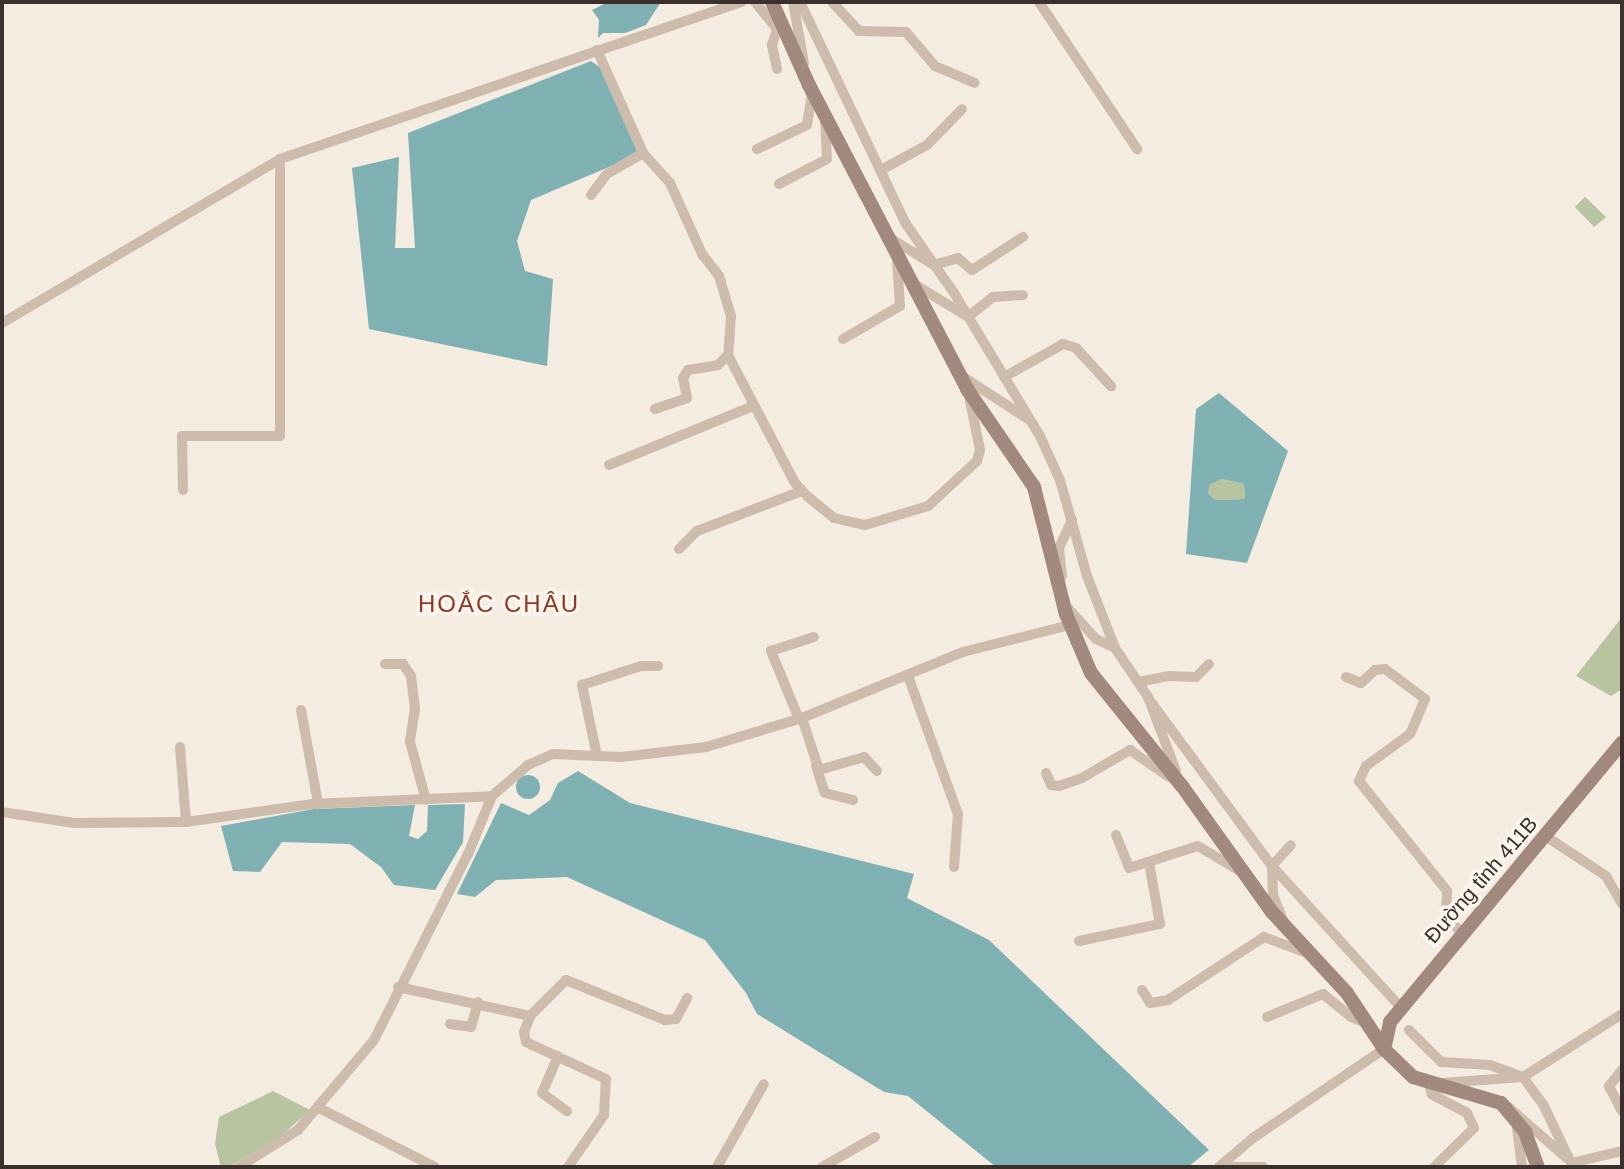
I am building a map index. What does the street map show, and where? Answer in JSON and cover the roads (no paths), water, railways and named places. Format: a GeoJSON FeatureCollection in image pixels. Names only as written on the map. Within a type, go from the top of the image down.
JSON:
{"type":"FeatureCollection","features":[{"type":"Feature","properties":{"kind":"main road"},"geometry":{"type":"LineString","coordinates":[[772,2],[778,24],[810,89],[965,382],[1034,487],[1070,625],[1091,673],[1182,786],[1288,930],[1314,956],[1384,1049],[1413,1077],[1429,1084],[1501,1103],[1516,1119],[1538,1167]]}},
{"type":"Feature","properties":{"kind":"main road","name":"Đường tỉnh 411B"},"geometry":{"type":"LineString","coordinates":[[1384,1049],[1385,1033],[1401,1008],[1461,932],[1547,837],[1622,743]]}},
{"type":"Feature","properties":{"kind":"street"},"geometry":{"type":"LineString","coordinates":[[2,323],[280,159],[742,2]]}},
{"type":"Feature","properties":{"kind":"street"},"geometry":{"type":"LineString","coordinates":[[755,2],[778,24],[772,45],[777,69]]}},
{"type":"Feature","properties":{"kind":"street"},"geometry":{"type":"LineString","coordinates":[[757,149],[807,125],[810,89],[793,2]]}},
{"type":"Feature","properties":{"kind":"street"},"geometry":{"type":"LineString","coordinates":[[800,2],[906,225],[968,317],[1031,421],[1060,480],[1115,648],[1272,866],[1401,1008]]}},
{"type":"Feature","properties":{"kind":"street"},"geometry":{"type":"LineString","coordinates":[[832,2],[859,31],[906,32],[935,66],[975,83]]}},
{"type":"Feature","properties":{"kind":"street"},"geometry":{"type":"LineString","coordinates":[[1039,2],[1137,149]]}},
{"type":"Feature","properties":{"kind":"street"},"geometry":{"type":"LineString","coordinates":[[597,50],[643,153],[670,183],[702,254],[719,276],[731,316],[728,355],[802,491],[834,519],[847,523],[888,522],[917,508],[928,506],[977,461],[980,450],[965,382]]}},
{"type":"Feature","properties":{"kind":"street"},"geometry":{"type":"LineString","coordinates":[[881,170],[927,145],[962,109]]}},
{"type":"Feature","properties":{"kind":"street"},"geometry":{"type":"LineString","coordinates":[[779,184],[827,159],[824,115]]}},
{"type":"Feature","properties":{"kind":"street"},"geometry":{"type":"LineString","coordinates":[[591,195],[607,174],[643,153]]}},
{"type":"Feature","properties":{"kind":"street"},"geometry":{"type":"LineString","coordinates":[[183,490],[182,436],[280,436],[280,159]]}},
{"type":"Feature","properties":{"kind":"street"},"geometry":{"type":"LineString","coordinates":[[891,243],[934,265],[958,258],[975,270],[1023,237]]}},
{"type":"Feature","properties":{"kind":"street"},"geometry":{"type":"LineString","coordinates":[[843,340],[900,306],[891,243]]}},
{"type":"Feature","properties":{"kind":"street"},"geometry":{"type":"LineString","coordinates":[[914,284],[968,317]]}},
{"type":"Feature","properties":{"kind":"street"},"geometry":{"type":"LineString","coordinates":[[968,317],[993,297],[1023,295]]}},
{"type":"Feature","properties":{"kind":"street"},"geometry":{"type":"LineString","coordinates":[[1004,377],[1063,344],[1076,348],[1111,386]]}},
{"type":"Feature","properties":{"kind":"street"},"geometry":{"type":"LineString","coordinates":[[654,409],[687,398],[683,378],[688,370],[718,365],[728,355]]}},
{"type":"Feature","properties":{"kind":"street"},"geometry":{"type":"LineString","coordinates":[[965,382],[1031,421]]}},
{"type":"Feature","properties":{"kind":"street"},"geometry":{"type":"LineString","coordinates":[[609,465],[754,406]]}},
{"type":"Feature","properties":{"kind":"street"},"geometry":{"type":"LineString","coordinates":[[679,549],[697,531],[802,491]]}},
{"type":"Feature","properties":{"kind":"street"},"geometry":{"type":"LineString","coordinates":[[1072,520],[1059,548],[1063,599],[1096,639],[1115,648]]}},
{"type":"Feature","properties":{"kind":"street"},"geometry":{"type":"LineString","coordinates":[[239,1167],[298,1130],[374,1040],[398,987],[468,854],[492,796],[528,765],[553,754],[597,756],[696,749],[800,718],[963,652],[1070,625]]}},
{"type":"Feature","properties":{"kind":"street"},"geometry":{"type":"LineString","coordinates":[[814,637],[771,651],[800,718],[825,793],[853,800]]}},
{"type":"Feature","properties":{"kind":"street"},"geometry":{"type":"LineString","coordinates":[[385,664],[403,664],[411,676],[415,709],[411,755],[426,800]]}},
{"type":"Feature","properties":{"kind":"street"},"geometry":{"type":"LineString","coordinates":[[1138,682],[1170,676],[1194,678],[1209,664]]}},
{"type":"Feature","properties":{"kind":"street"},"geometry":{"type":"LineString","coordinates":[[597,756],[582,685],[641,666],[658,667]]}},
{"type":"Feature","properties":{"kind":"street"},"geometry":{"type":"LineString","coordinates":[[1346,677],[1361,683],[1375,670],[1385,669],[1425,699],[1411,732],[1366,766],[1359,781],[1447,891],[1446,917],[1461,932]]}},
{"type":"Feature","properties":{"kind":"street"},"geometry":{"type":"LineString","coordinates":[[908,676],[958,814],[954,867]]}},
{"type":"Feature","properties":{"kind":"street"},"geometry":{"type":"LineString","coordinates":[[1148,697],[1182,786]]}},
{"type":"Feature","properties":{"kind":"street"},"geometry":{"type":"LineString","coordinates":[[301,710],[318,804]]}},
{"type":"Feature","properties":{"kind":"street"},"geometry":{"type":"LineString","coordinates":[[180,747],[186,822]]}},
{"type":"Feature","properties":{"kind":"street"},"geometry":{"type":"LineString","coordinates":[[1046,773],[1051,785],[1059,786],[1082,778],[1130,750],[1182,786]]}},
{"type":"Feature","properties":{"kind":"street"},"geometry":{"type":"LineString","coordinates":[[816,766],[825,769],[864,757],[877,771]]}},
{"type":"Feature","properties":{"kind":"street"},"geometry":{"type":"LineString","coordinates":[[2,812],[74,823],[186,822],[318,804],[492,796]]}},
{"type":"Feature","properties":{"kind":"street"},"geometry":{"type":"LineString","coordinates":[[1116,835],[1129,868],[1198,846],[1245,874]]}},
{"type":"Feature","properties":{"kind":"street"},"geometry":{"type":"LineString","coordinates":[[1547,837],[1606,876],[1622,904]]}},
{"type":"Feature","properties":{"kind":"street"},"geometry":{"type":"LineString","coordinates":[[1288,930],[1273,895],[1272,866],[1292,845]]}},
{"type":"Feature","properties":{"kind":"street"},"geometry":{"type":"LineString","coordinates":[[1079,941],[1160,924],[1149,863]]}},
{"type":"Feature","properties":{"kind":"street"},"geometry":{"type":"LineString","coordinates":[[1142,990],[1150,1003],[1168,1000],[1264,937],[1314,956]]}},
{"type":"Feature","properties":{"kind":"street"},"geometry":{"type":"LineString","coordinates":[[568,1167],[604,1115],[606,1079],[526,1042],[524,1032],[530,1016],[566,980],[665,1020],[676,1019],[687,998]]}},
{"type":"Feature","properties":{"kind":"street"},"geometry":{"type":"LineString","coordinates":[[398,987],[478,1002],[530,1016]]}},
{"type":"Feature","properties":{"kind":"street"},"geometry":{"type":"LineString","coordinates":[[1267,1017],[1323,994],[1351,1017],[1367,1023]]}},
{"type":"Feature","properties":{"kind":"street"},"geometry":{"type":"LineString","coordinates":[[450,1024],[471,1027],[478,1002]]}},
{"type":"Feature","properties":{"kind":"street"},"geometry":{"type":"LineString","coordinates":[[1434,1167],[1474,1129],[1469,1115],[1432,1094],[1429,1084],[1523,1077],[1622,1014]]}},
{"type":"Feature","properties":{"kind":"street"},"geometry":{"type":"LineString","coordinates":[[1409,1030],[1441,1062],[1490,1065],[1523,1077],[1544,1106],[1571,1165]]}},
{"type":"Feature","properties":{"kind":"street"},"geometry":{"type":"LineString","coordinates":[[1219,1167],[1253,1138],[1384,1049]]}},
{"type":"Feature","properties":{"kind":"street"},"geometry":{"type":"LineString","coordinates":[[558,1056],[542,1093],[567,1111]]}},
{"type":"Feature","properties":{"kind":"street"},"geometry":{"type":"LineString","coordinates":[[1622,1070],[1609,1086],[1622,1111]]}},
{"type":"Feature","properties":{"kind":"street"},"geometry":{"type":"LineString","coordinates":[[717,1167],[764,1084]]}},
{"type":"Feature","properties":{"kind":"street"},"geometry":{"type":"LineString","coordinates":[[1501,1103],[1512,1107],[1571,1165]]}},
{"type":"Feature","properties":{"kind":"street"},"geometry":{"type":"LineString","coordinates":[[319,1108],[435,1167]]}},
{"type":"Feature","properties":{"kind":"street"},"geometry":{"type":"LineString","coordinates":[[1516,1119],[1522,1167]]}},
{"type":"Feature","properties":{"kind":"street"},"geometry":{"type":"LineString","coordinates":[[822,1167],[875,1137]]}},
{"type":"Feature","properties":{"kind":"street"},"geometry":{"type":"LineString","coordinates":[[1571,1165],[1622,1151]]}},
{"type":"Feature","properties":{"kind":"street"},"geometry":{"type":"LineString","coordinates":[[1219,1167],[1263,1167]]}},
{"type":"Feature","properties":{"kind":"water"},"geometry":{"type":"Polygon","coordinates":[[[608,2],[661,2],[646,25],[625,33],[603,33],[598,38],[599,20],[592,10],[608,2]]]}},
{"type":"Feature","properties":{"kind":"water"},"geometry":{"type":"Polygon","coordinates":[[[591,61],[601,68],[642,148],[637,155],[531,200],[517,241],[525,271],[553,279],[547,366],[369,329],[352,168],[399,157],[395,248],[415,248],[408,133],[591,61]]]}},
{"type":"Feature","properties":{"kind":"water"},"geometry":{"type":"Polygon","coordinates":[[[1219,393],[1288,451],[1247,563],[1186,554],[1196,409],[1219,393]],[[1222,479],[1210,484],[1208,493],[1215,500],[1245,499],[1244,484],[1222,479]]]}},
{"type":"Feature","properties":{"kind":"water"},"geometry":{"type":"Polygon","coordinates":[[[578,771],[630,803],[914,874],[907,898],[989,940],[1209,1150],[1188,1167],[996,1167],[908,1096],[884,1092],[757,1014],[746,993],[705,940],[567,877],[496,880],[475,897],[457,894],[501,803],[529,815],[550,800],[558,783],[578,771]]]}},
{"type":"Feature","properties":{"kind":"water"},"geometry":{"type":"Polygon","coordinates":[[[528,775],[539,782],[540,787],[533,798],[528,799],[517,792],[516,787],[523,776],[528,775]]]}},
{"type":"Feature","properties":{"kind":"water"},"geometry":{"type":"Polygon","coordinates":[[[465,804],[463,842],[435,890],[394,885],[381,867],[350,844],[282,842],[260,872],[233,871],[221,826],[314,809],[415,805],[409,836],[418,839],[427,831],[428,805],[465,804]]]}},
{"type":"Feature","properties":{"kind":"district","name":"HOẮC CHÂU"},"geometry":{"type":"Point","coordinates":[499,604]}}]}
